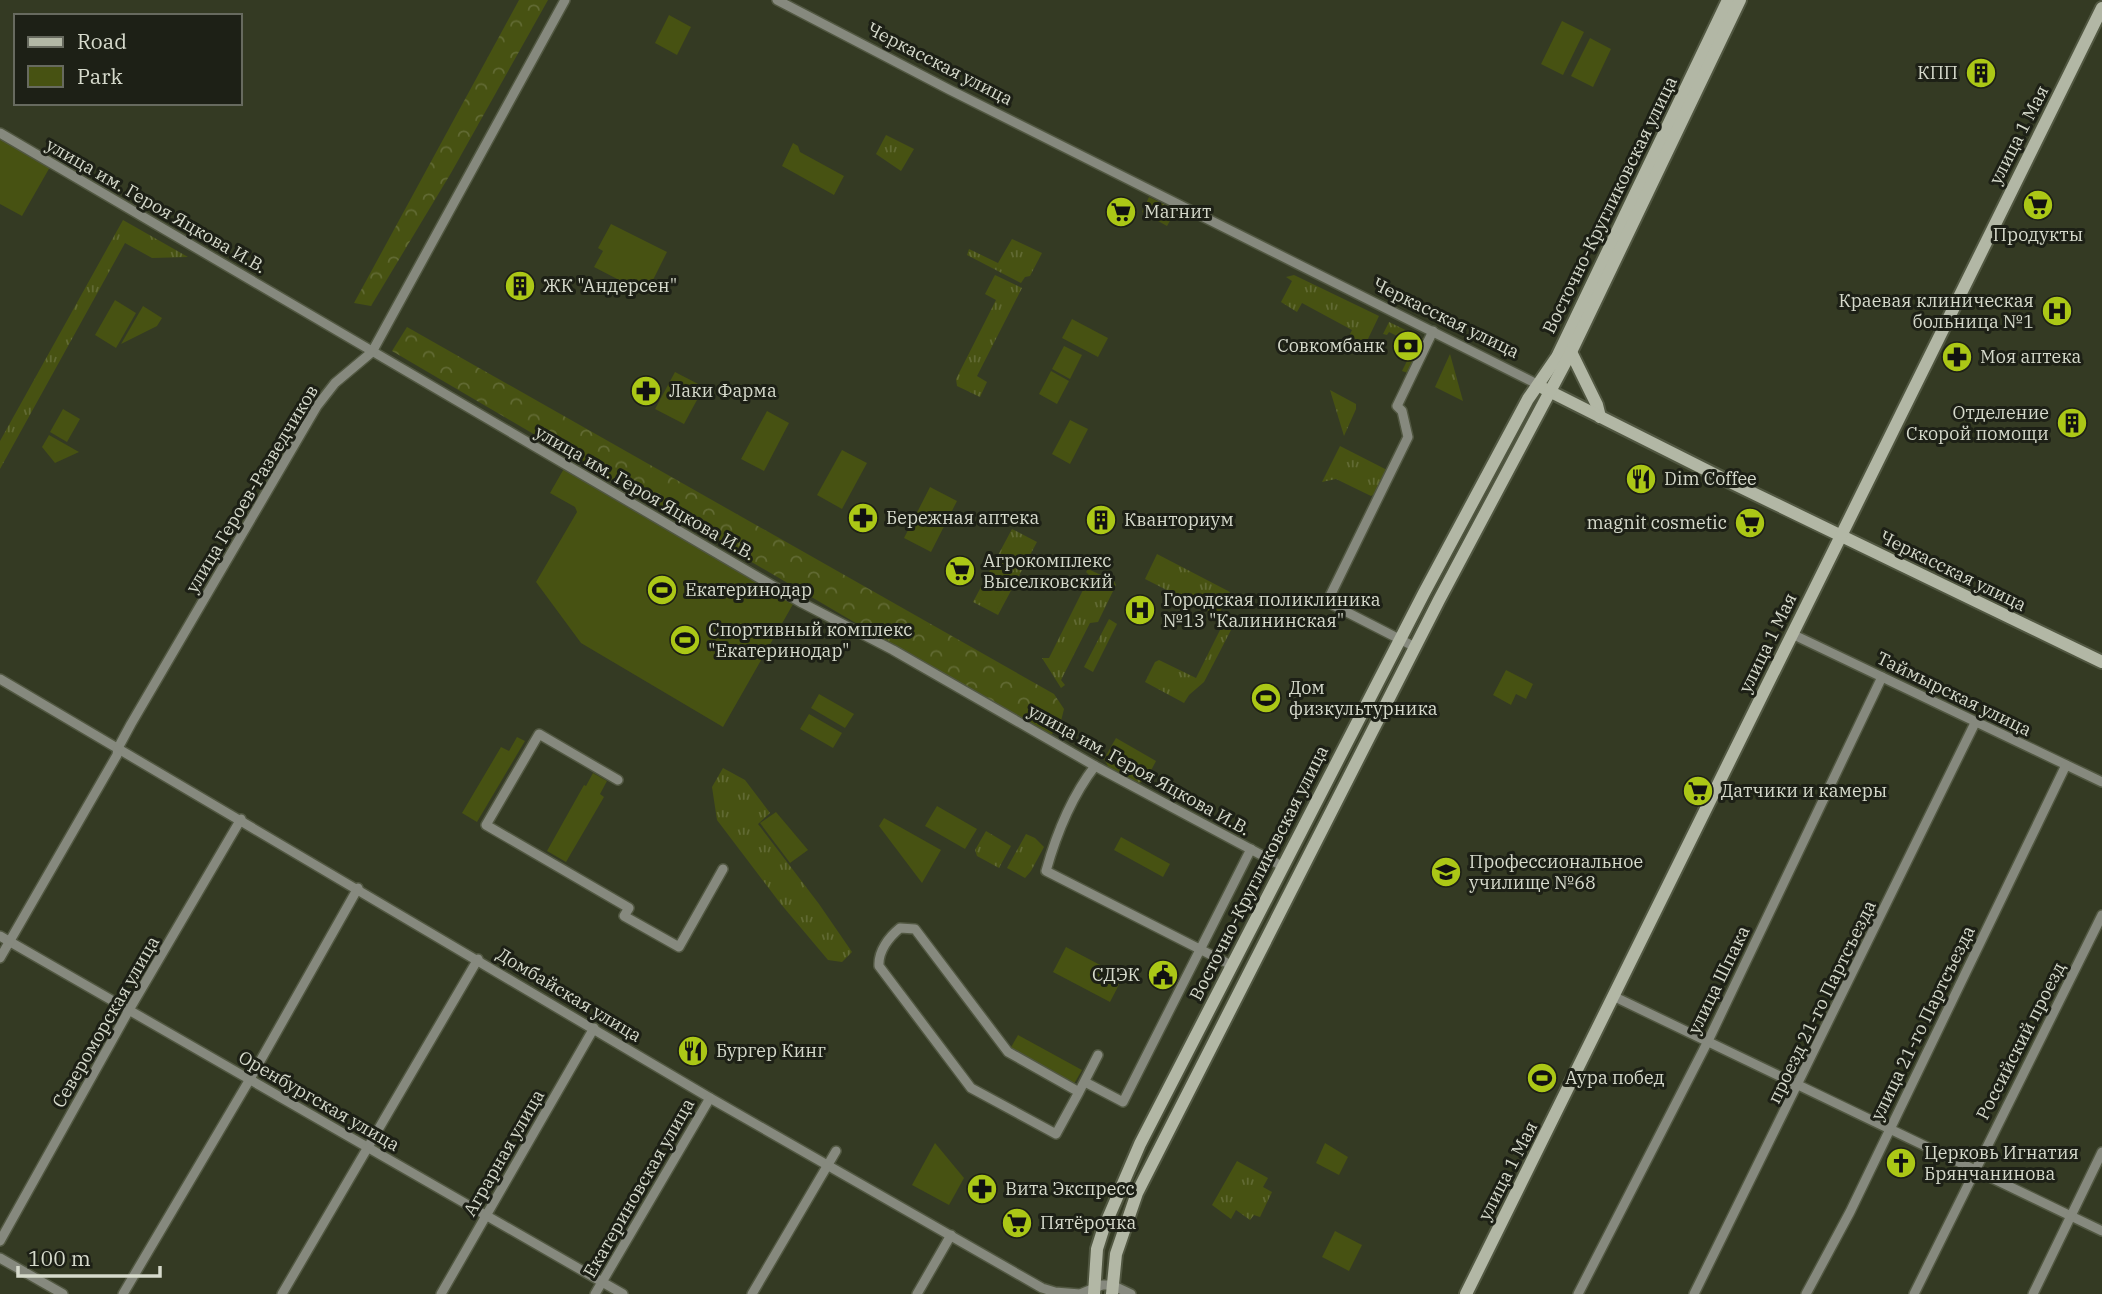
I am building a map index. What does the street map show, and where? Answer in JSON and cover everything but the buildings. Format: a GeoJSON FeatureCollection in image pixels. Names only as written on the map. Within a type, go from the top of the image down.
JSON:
{"type":"FeatureCollection","features":[{"type":"Feature","properties":{"kind":"street","name":"улица Героев-Разведчиков"},"geometry":{"type":"LineString","coordinates":[[0,958],[117,755],[118,748],[317,406],[335,383],[372,352],[565,0]]}},
{"type":"Feature","properties":{"kind":"street","name":"Черкасская улица"},"geometry":{"type":"LineString","coordinates":[[777,0],[950,90],[1600,416],[2102,662]]}},
{"type":"Feature","properties":{"kind":"street","name":"Восточно-Кругликовская улица"},"geometry":{"type":"LineString","coordinates":[[1094,1290],[1097,1249],[1140,1144],[1400,639],[1537,384],[1557,357],[1728,0]]}},
{"type":"Feature","properties":{"kind":"street","name":"Восточно-Кругликовская улица"},"geometry":{"type":"LineString","coordinates":[[1112,1290],[1116,1254],[1137,1193],[1415,647],[1571,352],[1740,0]]}},
{"type":"Feature","properties":{"kind":"street","name":"улица 1 Мая"},"geometry":{"type":"LineString","coordinates":[[1466,1294],[2102,8]]}},
{"type":"Feature","properties":{"kind":"street","name":"улица им. Героя Яцкова И.В."},"geometry":{"type":"LineString","coordinates":[[0,133],[796,599],[893,650],[1095,766],[1282,866]]}},
{"type":"Feature","properties":{"kind":"street"},"geometry":{"type":"LineString","coordinates":[[1415,647],[1327,602],[1408,437],[1402,411],[1397,406],[1433,331]]}},
{"type":"Feature","properties":{"kind":"street"},"geometry":{"type":"LineString","coordinates":[[1571,352],[1600,416]]}},
{"type":"Feature","properties":{"kind":"street","name":"Таймырская улица"},"geometry":{"type":"LineString","coordinates":[[1792,634],[2102,782]]}},
{"type":"Feature","properties":{"kind":"street","name":"улица Шпака"},"geometry":{"type":"LineString","coordinates":[[1578,1294],[1708,1041],[1882,677]]}},
{"type":"Feature","properties":{"kind":"street","name":"Домбайская улица"},"geometry":{"type":"LineString","coordinates":[[0,679],[710,1098],[1042,1289],[1055,1293],[1080,1294],[1094,1290],[1112,1290],[1131,1294]]}},
{"type":"Feature","properties":{"kind":"street","name":"проезд 21-го Партсъезда"},"geometry":{"type":"LineString","coordinates":[[1694,1294],[1975,723]]}},
{"type":"Feature","properties":{"kind":"street"},"geometry":{"type":"LineString","coordinates":[[618,780],[539,734],[486,825],[629,908],[624,916],[679,947],[723,869]]}},
{"type":"Feature","properties":{"kind":"street","name":"улица 21-го Партсъезда"},"geometry":{"type":"LineString","coordinates":[[1806,1294],[1891,1129],[2066,765]]}},
{"type":"Feature","properties":{"kind":"street"},"geometry":{"type":"LineString","coordinates":[[1095,766],[1084,782],[1054,843],[1046,871],[1231,965]]}},
{"type":"Feature","properties":{"kind":"street","name":"Североморская улица"},"geometry":{"type":"LineString","coordinates":[[0,1241],[241,820]]}},
{"type":"Feature","properties":{"kind":"street"},"geometry":{"type":"LineString","coordinates":[[1085,1082],[1124,1102],[1251,849]]}},
{"type":"Feature","properties":{"kind":"street"},"geometry":{"type":"LineString","coordinates":[[123,1294],[250,1079],[358,888]]}},
{"type":"Feature","properties":{"kind":"street","name":"Российский проезд"},"geometry":{"type":"LineString","coordinates":[[1914,1294],[2102,915]]}},
{"type":"Feature","properties":{"kind":"street"},"geometry":{"type":"LineString","coordinates":[[1079,1092],[1008,1052],[915,929],[900,928],[880,953],[879,966],[971,1088],[1056,1134],[1085,1082],[1098,1055]]}},
{"type":"Feature","properties":{"kind":"street","name":"Оренбургская улица"},"geometry":{"type":"LineString","coordinates":[[0,936],[623,1294]]}},
{"type":"Feature","properties":{"kind":"street"},"geometry":{"type":"LineString","coordinates":[[282,1294],[478,959]]}},
{"type":"Feature","properties":{"kind":"street"},"geometry":{"type":"LineString","coordinates":[[1615,997],[2102,1231]]}},
{"type":"Feature","properties":{"kind":"street","name":"Аграрная улица"},"geometry":{"type":"LineString","coordinates":[[440,1294],[594,1028]]}},
{"type":"Feature","properties":{"kind":"street","name":"Екатериновская улица"},"geometry":{"type":"LineString","coordinates":[[595,1294],[710,1098]]}},
{"type":"Feature","properties":{"kind":"street"},"geometry":{"type":"LineString","coordinates":[[752,1294],[836,1152]]}},
{"type":"Feature","properties":{"kind":"street"},"geometry":{"type":"LineString","coordinates":[[2033,1294],[2102,1152]]}},
{"type":"Feature","properties":{"kind":"street"},"geometry":{"type":"LineString","coordinates":[[1121,1186],[1137,1193]]}},
{"type":"Feature","properties":{"kind":"street"},"geometry":{"type":"LineString","coordinates":[[918,1294],[951,1235]]}},
{"type":"Feature","properties":{"kind":"street"},"geometry":{"type":"LineString","coordinates":[[0,1258],[63,1294]]}},
{"type":"Feature","properties":{"kind":"green space"},"geometry":{"type":"Polygon","coordinates":[[[519,0],[548,0],[451,173],[371,306],[354,303],[519,0]]]}},
{"type":"Feature","properties":{"kind":"green space"},"geometry":{"type":"Polygon","coordinates":[[[669,15],[691,27],[677,55],[655,43],[669,15]]]}},
{"type":"Feature","properties":{"kind":"green space"},"geometry":{"type":"Polygon","coordinates":[[[1562,21],[1584,32],[1563,75],[1541,64],[1562,21]]]}},
{"type":"Feature","properties":{"kind":"green space"},"geometry":{"type":"Polygon","coordinates":[[[1590,38],[1611,49],[1593,87],[1571,76],[1590,38]]]}},
{"type":"Feature","properties":{"kind":"green space"},"geometry":{"type":"Polygon","coordinates":[[[886,135],[914,149],[901,171],[876,154],[886,135]]]}},
{"type":"Feature","properties":{"kind":"green space"},"geometry":{"type":"Polygon","coordinates":[[[0,136],[50,167],[22,216],[0,204],[0,136]]]}},
{"type":"Feature","properties":{"kind":"green space"},"geometry":{"type":"Polygon","coordinates":[[[793,143],[798,146],[800,152],[844,176],[834,195],[782,166],[793,143]]]}},
{"type":"Feature","properties":{"kind":"green space"},"geometry":{"type":"Polygon","coordinates":[[[1149,197],[1176,210],[1167,226],[1142,212],[1149,197]]]}},
{"type":"Feature","properties":{"kind":"green space"},"geometry":{"type":"Polygon","coordinates":[[[123,220],[188,257],[152,258],[125,243],[0,469],[0,441],[123,220]]]}},
{"type":"Feature","properties":{"kind":"green space"},"geometry":{"type":"Polygon","coordinates":[[[611,224],[667,252],[646,294],[594,267],[603,251],[598,248],[611,224]]]}},
{"type":"Feature","properties":{"kind":"green space"},"geometry":{"type":"Polygon","coordinates":[[[1012,239],[1042,253],[1030,276],[1025,277],[1021,283],[967,255],[969,249],[998,263],[1012,239]]]}},
{"type":"Feature","properties":{"kind":"green space"},"geometry":{"type":"Polygon","coordinates":[[[995,275],[1022,288],[977,376],[987,382],[980,397],[957,386],[956,379],[996,300],[985,294],[995,275]]]}},
{"type":"Feature","properties":{"kind":"green space"},"geometry":{"type":"Polygon","coordinates":[[[1294,275],[1379,316],[1367,341],[1362,342],[1349,336],[1352,330],[1302,303],[1297,312],[1281,302],[1292,281],[1286,277],[1294,275]]]}},
{"type":"Feature","properties":{"kind":"green space"},"geometry":{"type":"Polygon","coordinates":[[[115,300],[136,313],[116,348],[95,335],[115,300]]]}},
{"type":"Feature","properties":{"kind":"green space"},"geometry":{"type":"Polygon","coordinates":[[[143,306],[162,318],[157,326],[121,344],[143,306]]]}},
{"type":"Feature","properties":{"kind":"green space"},"geometry":{"type":"Polygon","coordinates":[[[1072,319],[1108,338],[1098,357],[1062,338],[1072,319]]]}},
{"type":"Feature","properties":{"kind":"green space"},"geometry":{"type":"Polygon","coordinates":[[[1389,322],[1424,339],[1408,373],[1402,371],[1415,345],[1389,332],[1387,335],[1383,334],[1389,322]]]}},
{"type":"Feature","properties":{"kind":"green space"},"geometry":{"type":"Polygon","coordinates":[[[407,327],[1054,694],[1064,709],[1061,721],[1050,737],[392,351],[407,327]]]}},
{"type":"Feature","properties":{"kind":"green space"},"geometry":{"type":"Polygon","coordinates":[[[1064,346],[1082,355],[1070,379],[1052,369],[1064,346]]]}},
{"type":"Feature","properties":{"kind":"green space"},"geometry":{"type":"Polygon","coordinates":[[[1450,354],[1463,401],[1435,387],[1450,354]]]}},
{"type":"Feature","properties":{"kind":"green space"},"geometry":{"type":"Polygon","coordinates":[[[1051,371],[1069,381],[1057,404],[1039,394],[1051,371]]]}},
{"type":"Feature","properties":{"kind":"green space"},"geometry":{"type":"Polygon","coordinates":[[[675,372],[704,387],[684,424],[655,409],[675,372]]]}},
{"type":"Feature","properties":{"kind":"green space"},"geometry":{"type":"Polygon","coordinates":[[[1330,390],[1356,404],[1344,436],[1330,390]]]}},
{"type":"Feature","properties":{"kind":"green space"},"geometry":{"type":"Polygon","coordinates":[[[63,409],[80,419],[67,442],[50,432],[63,409]]]}},
{"type":"Feature","properties":{"kind":"green space"},"geometry":{"type":"Polygon","coordinates":[[[767,411],[789,423],[764,471],[741,459],[767,411]]]}},
{"type":"Feature","properties":{"kind":"green space"},"geometry":{"type":"Polygon","coordinates":[[[1070,420],[1088,429],[1070,464],[1052,454],[1070,420]]]}},
{"type":"Feature","properties":{"kind":"green space"},"geometry":{"type":"Polygon","coordinates":[[[49,435],[79,452],[55,463],[42,447],[49,435]]]}},
{"type":"Feature","properties":{"kind":"green space"},"geometry":{"type":"Polygon","coordinates":[[[1340,446],[1387,470],[1375,494],[1371,496],[1336,479],[1322,482],[1340,446]]]}},
{"type":"Feature","properties":{"kind":"green space"},"geometry":{"type":"Polygon","coordinates":[[[842,450],[867,463],[842,509],[817,495],[842,450]]]}},
{"type":"Feature","properties":{"kind":"green space","name":"Екатеринодар"},"geometry":{"type":"Polygon","coordinates":[[[566,465],[796,599],[723,727],[581,643],[536,582],[577,512],[575,507],[550,493],[566,465]]]}},
{"type":"Feature","properties":{"kind":"green space"},"geometry":{"type":"Polygon","coordinates":[[[930,487],[957,501],[931,552],[904,538],[930,487]]]}},
{"type":"Feature","properties":{"kind":"green space"},"geometry":{"type":"Polygon","coordinates":[[[1012,529],[1037,542],[998,615],[973,602],[1012,529]]]}},
{"type":"Feature","properties":{"kind":"green space"},"geometry":{"type":"Polygon","coordinates":[[[1157,554],[1230,592],[1218,616],[1145,579],[1157,554]]]}},
{"type":"Feature","properties":{"kind":"green space"},"geometry":{"type":"Polygon","coordinates":[[[996,567],[1014,577],[996,611],[978,602],[996,567]]]}},
{"type":"Feature","properties":{"kind":"green space"},"geometry":{"type":"Polygon","coordinates":[[[1088,569],[1114,581],[1116,585],[1098,622],[1090,623],[1061,680],[1065,685],[1061,688],[1042,658],[1049,658],[1090,576],[1086,572],[1088,569]]]}},
{"type":"Feature","properties":{"kind":"green space"},"geometry":{"type":"Polygon","coordinates":[[[1109,619],[1117,624],[1093,672],[1084,667],[1109,619]]]}},
{"type":"Feature","properties":{"kind":"green space"},"geometry":{"type":"Polygon","coordinates":[[[1223,624],[1231,630],[1204,682],[1184,703],[1145,682],[1155,662],[1159,660],[1196,678],[1223,624]]]}},
{"type":"Feature","properties":{"kind":"green space"},"geometry":{"type":"Polygon","coordinates":[[[1506,670],[1533,684],[1526,699],[1516,694],[1511,705],[1493,695],[1506,670]]]}},
{"type":"Feature","properties":{"kind":"green space"},"geometry":{"type":"Polygon","coordinates":[[[819,694],[854,714],[845,728],[811,708],[819,694]]]}},
{"type":"Feature","properties":{"kind":"green space"},"geometry":{"type":"Polygon","coordinates":[[[809,714],[842,733],[833,748],[800,729],[809,714]]]}},
{"type":"Feature","properties":{"kind":"green space"},"geometry":{"type":"Polygon","coordinates":[[[517,737],[525,741],[477,822],[462,813],[501,747],[509,751],[517,737]]]}},
{"type":"Feature","properties":{"kind":"green space"},"geometry":{"type":"Polygon","coordinates":[[[1116,738],[1156,761],[1146,780],[1137,784],[1109,768],[1104,759],[1116,738]]]}},
{"type":"Feature","properties":{"kind":"green space"},"geometry":{"type":"Polygon","coordinates":[[[723,768],[745,780],[770,813],[758,824],[852,952],[842,962],[828,960],[780,903],[717,820],[712,787],[723,768]]]}},
{"type":"Feature","properties":{"kind":"green space"},"geometry":{"type":"Polygon","coordinates":[[[593,773],[607,781],[600,794],[604,797],[566,862],[547,851],[593,773]]]}},
{"type":"Feature","properties":{"kind":"green space"},"geometry":{"type":"Polygon","coordinates":[[[937,806],[977,829],[965,849],[925,826],[937,806]]]}},
{"type":"Feature","properties":{"kind":"green space"},"geometry":{"type":"Polygon","coordinates":[[[776,812],[808,850],[790,863],[760,823],[776,812]]]}},
{"type":"Feature","properties":{"kind":"green space"},"geometry":{"type":"Polygon","coordinates":[[[884,818],[941,850],[922,883],[879,826],[884,818]]]}},
{"type":"Feature","properties":{"kind":"green space"},"geometry":{"type":"Polygon","coordinates":[[[986,831],[1011,846],[999,868],[977,856],[975,850],[986,831]]]}},
{"type":"Feature","properties":{"kind":"green space"},"geometry":{"type":"Polygon","coordinates":[[[1026,834],[1044,847],[1025,878],[1007,868],[1026,834]]]}},
{"type":"Feature","properties":{"kind":"green space"},"geometry":{"type":"Polygon","coordinates":[[[1121,837],[1170,864],[1163,877],[1114,850],[1121,837]]]}},
{"type":"Feature","properties":{"kind":"green space"},"geometry":{"type":"Polygon","coordinates":[[[1066,947],[1123,977],[1110,1002],[1053,972],[1066,947]]]}},
{"type":"Feature","properties":{"kind":"green space"},"geometry":{"type":"Polygon","coordinates":[[[1018,1035],[1082,1070],[1074,1084],[1010,1049],[1018,1035]]]}},
{"type":"Feature","properties":{"kind":"green space"},"geometry":{"type":"Polygon","coordinates":[[[935,1143],[964,1178],[949,1205],[912,1185],[935,1143]]]}},
{"type":"Feature","properties":{"kind":"green space"},"geometry":{"type":"Polygon","coordinates":[[[1325,1143],[1348,1157],[1339,1175],[1316,1163],[1325,1143]]]}},
{"type":"Feature","properties":{"kind":"green space"},"geometry":{"type":"Polygon","coordinates":[[[1237,1161],[1268,1178],[1263,1187],[1272,1192],[1260,1217],[1254,1215],[1250,1220],[1236,1210],[1231,1219],[1212,1205],[1237,1161]]]}},
{"type":"Feature","properties":{"kind":"green space"},"geometry":{"type":"Polygon","coordinates":[[[1335,1231],[1362,1245],[1349,1271],[1322,1257],[1335,1231]]]}},
{"type":"Feature","properties":{"kind":"place","name":"КПП"},"geometry":{"type":"Point","coordinates":[1981,73]}},
{"type":"Feature","properties":{"kind":"place","name":"Продукты"},"geometry":{"type":"Point","coordinates":[2038,205]}},
{"type":"Feature","properties":{"kind":"place","name":"Магнит"},"geometry":{"type":"Point","coordinates":[1121,212]}},
{"type":"Feature","properties":{"kind":"place","name":"ЖК \"Андерсен\""},"geometry":{"type":"Point","coordinates":[520,286]}},
{"type":"Feature","properties":{"kind":"place","name":"Краевая клиническая больница №1"},"geometry":{"type":"Point","coordinates":[2057,311]}},
{"type":"Feature","properties":{"kind":"place","name":"Совкомбанк"},"geometry":{"type":"Point","coordinates":[1408,346]}},
{"type":"Feature","properties":{"kind":"place","name":"Моя аптека"},"geometry":{"type":"Point","coordinates":[1957,357]}},
{"type":"Feature","properties":{"kind":"place","name":"Лаки Фарма"},"geometry":{"type":"Point","coordinates":[646,391]}},
{"type":"Feature","properties":{"kind":"place","name":"Отделение Скорой помощи"},"geometry":{"type":"Point","coordinates":[2072,423]}},
{"type":"Feature","properties":{"kind":"place","name":"Dim Coffee"},"geometry":{"type":"Point","coordinates":[1641,479]}},
{"type":"Feature","properties":{"kind":"place","name":"Бережная аптека"},"geometry":{"type":"Point","coordinates":[863,518]}},
{"type":"Feature","properties":{"kind":"place","name":"Кванториум"},"geometry":{"type":"Point","coordinates":[1101,520]}},
{"type":"Feature","properties":{"kind":"place","name":"magnit cosmetic"},"geometry":{"type":"Point","coordinates":[1750,523]}},
{"type":"Feature","properties":{"kind":"place","name":"Агрокомплекс Выселковский"},"geometry":{"type":"Point","coordinates":[960,571]}},
{"type":"Feature","properties":{"kind":"place","name":"Екатеринодар"},"geometry":{"type":"Point","coordinates":[662,590]}},
{"type":"Feature","properties":{"kind":"place","name":"Городская поликлиника №13 \"Калининская\""},"geometry":{"type":"Point","coordinates":[1140,610]}},
{"type":"Feature","properties":{"kind":"place","name":"Спортивный комплекс \"Екатеринодар\""},"geometry":{"type":"Point","coordinates":[685,640]}},
{"type":"Feature","properties":{"kind":"place","name":"Дом физкультурника"},"geometry":{"type":"Point","coordinates":[1266,698]}},
{"type":"Feature","properties":{"kind":"place","name":"Датчики и камеры"},"geometry":{"type":"Point","coordinates":[1698,791]}},
{"type":"Feature","properties":{"kind":"place","name":"Профессиональное училище №68"},"geometry":{"type":"Point","coordinates":[1446,872]}},
{"type":"Feature","properties":{"kind":"place","name":"СДЭК"},"geometry":{"type":"Point","coordinates":[1163,975]}},
{"type":"Feature","properties":{"kind":"place","name":"Бургер Кинг"},"geometry":{"type":"Point","coordinates":[693,1051]}},
{"type":"Feature","properties":{"kind":"place","name":"Аура побед"},"geometry":{"type":"Point","coordinates":[1542,1078]}},
{"type":"Feature","properties":{"kind":"place","name":"Церковь Игнатия Брянчанинова"},"geometry":{"type":"Point","coordinates":[1901,1163]}},
{"type":"Feature","properties":{"kind":"place","name":"Вита Экспресс"},"geometry":{"type":"Point","coordinates":[982,1189]}},
{"type":"Feature","properties":{"kind":"place","name":"Пятёрочка"},"geometry":{"type":"Point","coordinates":[1017,1223]}}]}
